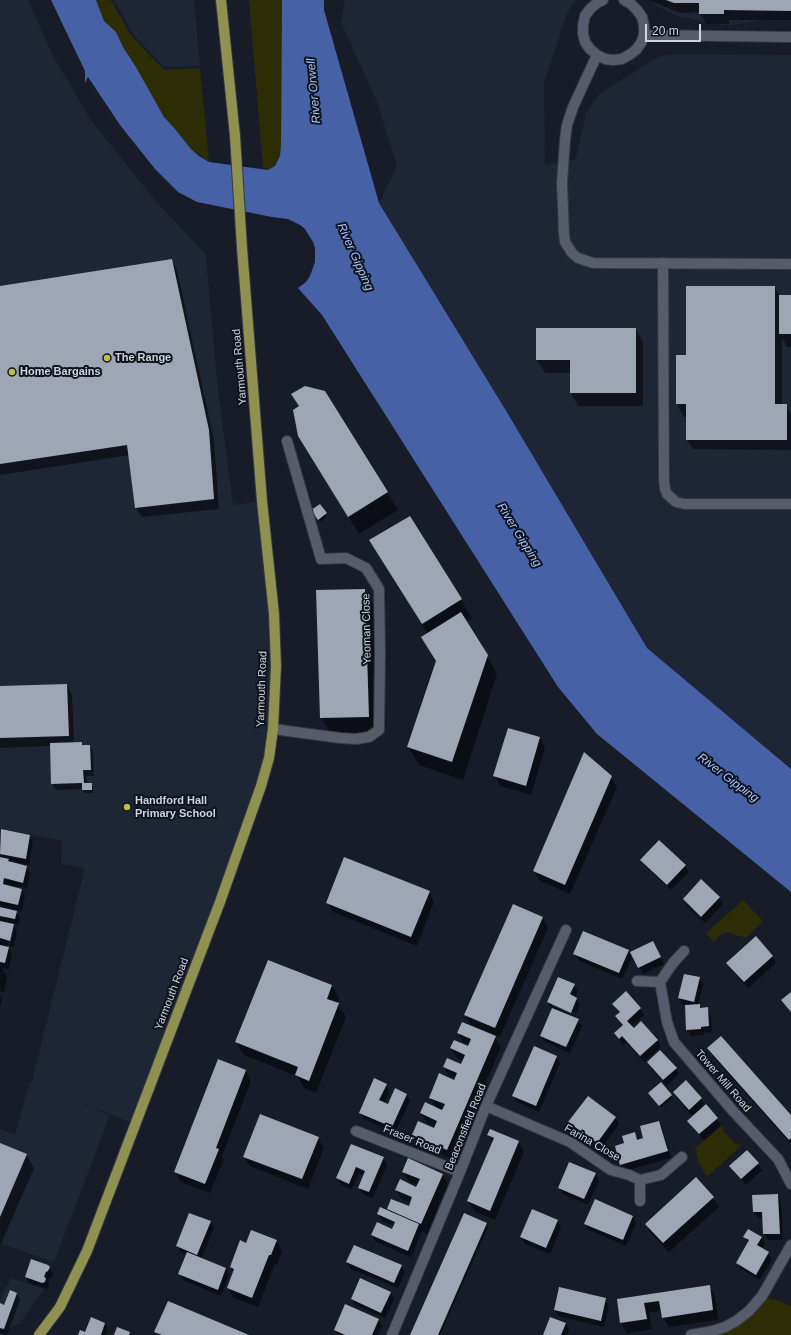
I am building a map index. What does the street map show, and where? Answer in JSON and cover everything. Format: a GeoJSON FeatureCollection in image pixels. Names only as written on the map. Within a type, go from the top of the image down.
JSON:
{"type":"FeatureCollection","features":[{"type":"Feature","properties":{"kind":"main road","name":"Yarmouth Road"},"geometry":{"type":"LineString","coordinates":[[39,1335],[60,1307],[87,1251],[220,902],[261,786],[269,758],[273,730],[276,666],[274,614],[262,501],[241,239],[236,153],[221,0]]}},
{"type":"Feature","properties":{"kind":"street"},"geometry":{"type":"LineString","coordinates":[[603,0],[590,9],[585,16],[583,34],[585,42],[590,50],[605,59],[613,60],[622,59],[630,55],[639,46],[644,35],[642,17],[634,7],[624,0]]}},
{"type":"Feature","properties":{"kind":"street"},"geometry":{"type":"LineString","coordinates":[[644,35],[791,37]]}},
{"type":"Feature","properties":{"kind":"street"},"geometry":{"type":"LineString","coordinates":[[597,55],[577,96],[567,125],[563,153],[562,183],[564,234],[565,242],[572,253],[578,258],[593,263],[791,264]]}},
{"type":"Feature","properties":{"kind":"street"},"geometry":{"type":"LineString","coordinates":[[663,263],[664,489],[676,502],[684,504],[791,504]]}},
{"type":"Feature","properties":{"kind":"street","name":"Yeoman Close"},"geometry":{"type":"LineString","coordinates":[[273,730],[356,739],[369,737],[379,730],[379,589],[366,568],[346,558],[321,559],[287,441]]}},
{"type":"Feature","properties":{"kind":"street","name":"Beaconsfield Road"},"geometry":{"type":"LineString","coordinates":[[392,1335],[486,1106],[566,930]]}},
{"type":"Feature","properties":{"kind":"street"},"geometry":{"type":"LineString","coordinates":[[637,981],[660,982],[673,962],[684,951]]}},
{"type":"Feature","properties":{"kind":"street","name":"Tower Mill Road"},"geometry":{"type":"LineString","coordinates":[[660,982],[667,1022],[674,1042],[733,1111],[778,1159],[791,1184]]}},
{"type":"Feature","properties":{"kind":"street","name":"Farina Close"},"geometry":{"type":"LineString","coordinates":[[486,1106],[570,1142],[611,1170],[640,1180]]}},
{"type":"Feature","properties":{"kind":"street","name":"Fraser Road"},"geometry":{"type":"LineString","coordinates":[[356,1130],[460,1172]]}},
{"type":"Feature","properties":{"kind":"street"},"geometry":{"type":"LineString","coordinates":[[640,1201],[640,1180],[661,1174],[682,1157]]}},
{"type":"Feature","properties":{"kind":"street"},"geometry":{"type":"LineString","coordinates":[[692,1335],[725,1327],[736,1321],[748,1311],[762,1296],[791,1245]]}},
{"type":"Feature","properties":{"kind":"shaded area"},"geometry":{"type":"Polygon","coordinates":[[[0,0],[28,0],[52,54],[90,119],[154,199],[206,255],[217,381],[233,505],[262,501],[274,614],[269,758],[135,1124],[38,1085],[110,1115],[54,1262],[0,1243],[0,1129],[15,1135],[30,1082],[32,1082],[85,868],[61,864],[62,841],[0,828],[0,0]]]}},
{"type":"Feature","properties":{"kind":"shaded area"},"geometry":{"type":"Polygon","coordinates":[[[96,0],[111,0],[130,34],[164,70],[200,68],[209,162],[191,149],[164,117],[116,33],[104,21],[96,0]]]}},
{"type":"Feature","properties":{"kind":"shaded area"},"geometry":{"type":"Polygon","coordinates":[[[114,0],[194,0],[200,66],[164,67],[133,34],[114,0]]]}},
{"type":"Feature","properties":{"kind":"shaded area"},"geometry":{"type":"Polygon","coordinates":[[[249,0],[282,0],[281,145],[280,156],[275,166],[268,170],[263,167],[249,0]]]}},
{"type":"Feature","properties":{"kind":"shaded area"},"geometry":{"type":"Polygon","coordinates":[[[345,0],[576,0],[567,13],[544,83],[545,165],[576,159],[586,113],[599,94],[658,57],[673,54],[791,55],[791,769],[647,648],[505,409],[379,203],[397,167],[377,102],[341,22],[345,0]]]}},
{"type":"Feature","properties":{"kind":"shaded area"},"geometry":{"type":"Polygon","coordinates":[[[648,0],[791,0],[791,19],[766,19],[734,25],[720,25],[681,17],[666,11],[648,0]]]}},
{"type":"Feature","properties":{"kind":"shaded area"},"geometry":{"type":"Polygon","coordinates":[[[743,900],[763,921],[746,938],[727,932],[719,936],[714,942],[706,933],[743,900]]]}},
{"type":"Feature","properties":{"kind":"shaded area"},"geometry":{"type":"Polygon","coordinates":[[[723,1125],[723,1130],[735,1144],[742,1145],[707,1177],[698,1161],[695,1148],[723,1125]]]}},
{"type":"Feature","properties":{"kind":"shaded area"},"geometry":{"type":"Polygon","coordinates":[[[11,1278],[44,1289],[20,1323],[5,1330],[0,1330],[0,1300],[11,1278]]]}},
{"type":"Feature","properties":{"kind":"shaded area"},"geometry":{"type":"Polygon","coordinates":[[[762,1296],[791,1306],[791,1335],[691,1335],[725,1327],[762,1296]]]}},
{"type":"Feature","properties":{"kind":"water"},"geometry":{"type":"Polygon","coordinates":[[[51,0],[96,0],[104,21],[116,32],[123,47],[164,117],[191,149],[199,156],[209,162],[268,170],[275,166],[280,156],[281,145],[282,0],[324,0],[324,10],[379,203],[505,409],[647,648],[791,769],[791,892],[597,734],[558,687],[322,315],[298,288],[306,282],[310,276],[315,262],[315,248],[305,229],[288,219],[197,202],[178,192],[155,169],[120,125],[88,77],[85,83],[85,71],[51,0]]]}},
{"type":"Feature","properties":{"kind":"building"},"geometry":{"type":"Polygon","coordinates":[[[666,0],[791,0],[791,11],[724,10],[724,14],[699,14],[699,3],[674,3],[666,0]]]}},
{"type":"Feature","properties":{"kind":"building","name":"The Range"},"geometry":{"type":"Polygon","coordinates":[[[172,259],[209,430],[214,499],[135,508],[127,445],[0,464],[0,286],[172,259]]]}},
{"type":"Feature","properties":{"kind":"building"},"geometry":{"type":"Polygon","coordinates":[[[686,286],[775,286],[775,404],[787,404],[787,440],[686,440],[686,404],[676,404],[676,355],[686,355],[686,286]]]}},
{"type":"Feature","properties":{"kind":"building"},"geometry":{"type":"Polygon","coordinates":[[[779,295],[791,295],[791,334],[779,334],[779,295]]]}},
{"type":"Feature","properties":{"kind":"building"},"geometry":{"type":"Polygon","coordinates":[[[536,328],[636,328],[636,393],[570,393],[570,360],[536,360],[536,328]]]}},
{"type":"Feature","properties":{"kind":"building"},"geometry":{"type":"Polygon","coordinates":[[[305,386],[325,391],[388,492],[348,517],[298,436],[293,410],[299,406],[291,394],[305,386]]]}},
{"type":"Feature","properties":{"kind":"building"},"geometry":{"type":"Polygon","coordinates":[[[320,504],[327,513],[318,520],[311,510],[320,504]]]}},
{"type":"Feature","properties":{"kind":"building"},"geometry":{"type":"Polygon","coordinates":[[[410,516],[462,599],[422,624],[369,540],[410,516]]]}},
{"type":"Feature","properties":{"kind":"building"},"geometry":{"type":"Polygon","coordinates":[[[365,589],[369,717],[320,718],[316,590],[365,589]]]}},
{"type":"Feature","properties":{"kind":"building"},"geometry":{"type":"Polygon","coordinates":[[[461,612],[488,655],[452,762],[407,747],[436,661],[421,637],[461,612]]]}},
{"type":"Feature","properties":{"kind":"building"},"geometry":{"type":"Polygon","coordinates":[[[67,684],[69,736],[0,738],[0,686],[67,684]]]}},
{"type":"Feature","properties":{"kind":"building"},"geometry":{"type":"Polygon","coordinates":[[[508,728],[540,737],[526,786],[493,776],[508,728]]]}},
{"type":"Feature","properties":{"kind":"building"},"geometry":{"type":"Polygon","coordinates":[[[82,742],[82,745],[90,745],[91,770],[83,770],[84,783],[92,783],[92,790],[82,790],[82,783],[51,784],[50,743],[82,742]]]}},
{"type":"Feature","properties":{"kind":"building"},"geometry":{"type":"Polygon","coordinates":[[[584,752],[612,776],[565,885],[533,871],[584,752]]]}},
{"type":"Feature","properties":{"kind":"building"},"geometry":{"type":"Polygon","coordinates":[[[1,829],[30,835],[26,859],[0,854],[1,829]]]}},
{"type":"Feature","properties":{"kind":"building"},"geometry":{"type":"Polygon","coordinates":[[[659,840],[686,865],[667,885],[640,860],[659,840]]]}},
{"type":"Feature","properties":{"kind":"building"},"geometry":{"type":"Polygon","coordinates":[[[0,857],[9,859],[8,861],[27,866],[23,883],[4,878],[3,884],[22,889],[18,905],[0,901],[0,857]]]}},
{"type":"Feature","properties":{"kind":"building"},"geometry":{"type":"Polygon","coordinates":[[[344,857],[430,891],[411,937],[326,903],[344,857]]]}},
{"type":"Feature","properties":{"kind":"building"},"geometry":{"type":"Polygon","coordinates":[[[701,879],[720,897],[701,917],[683,899],[701,879]]]}},
{"type":"Feature","properties":{"kind":"building"},"geometry":{"type":"Polygon","coordinates":[[[513,904],[543,917],[495,1028],[464,1015],[513,904]]]}},
{"type":"Feature","properties":{"kind":"building"},"geometry":{"type":"Polygon","coordinates":[[[0,907],[17,911],[15,919],[0,916],[0,907]]]}},
{"type":"Feature","properties":{"kind":"building"},"geometry":{"type":"Polygon","coordinates":[[[0,921],[14,924],[10,941],[0,938],[0,921]]]}},
{"type":"Feature","properties":{"kind":"building"},"geometry":{"type":"Polygon","coordinates":[[[583,931],[629,950],[619,973],[573,954],[583,931]]]}},
{"type":"Feature","properties":{"kind":"building"},"geometry":{"type":"Polygon","coordinates":[[[756,936],[773,956],[744,982],[726,963],[756,936]]]}},
{"type":"Feature","properties":{"kind":"building"},"geometry":{"type":"Polygon","coordinates":[[[653,941],[661,957],[638,968],[630,952],[653,941]]]}},
{"type":"Feature","properties":{"kind":"building"},"geometry":{"type":"Polygon","coordinates":[[[0,945],[9,947],[5,963],[0,962],[0,945]]]}},
{"type":"Feature","properties":{"kind":"building"},"geometry":{"type":"Polygon","coordinates":[[[268,960],[332,985],[327,999],[339,1003],[309,1081],[295,1075],[298,1067],[235,1042],[268,960]]]}},
{"type":"Feature","properties":{"kind":"building"},"geometry":{"type":"Polygon","coordinates":[[[684,974],[700,977],[694,1002],[678,998],[684,974]]]}},
{"type":"Feature","properties":{"kind":"building"},"geometry":{"type":"Polygon","coordinates":[[[558,977],[575,984],[570,994],[577,998],[571,1013],[547,1002],[558,977]]]}},
{"type":"Feature","properties":{"kind":"building"},"geometry":{"type":"Polygon","coordinates":[[[626,991],[641,1008],[627,1021],[634,1028],[641,1021],[658,1040],[640,1056],[622,1036],[619,1039],[614,1033],[623,1025],[615,1016],[620,1012],[612,1004],[626,991]]]}},
{"type":"Feature","properties":{"kind":"building"},"geometry":{"type":"Polygon","coordinates":[[[791,992],[791,1012],[781,1000],[791,992]]]}},
{"type":"Feature","properties":{"kind":"building"},"geometry":{"type":"Polygon","coordinates":[[[700,1004],[700,1008],[708,1007],[709,1026],[701,1027],[701,1029],[686,1030],[685,1005],[700,1004]]]}},
{"type":"Feature","properties":{"kind":"building"},"geometry":{"type":"Polygon","coordinates":[[[552,1008],[579,1019],[566,1047],[540,1036],[552,1008]]]}},
{"type":"Feature","properties":{"kind":"building"},"geometry":{"type":"Polygon","coordinates":[[[462,1022],[496,1036],[447,1150],[412,1135],[418,1121],[434,1128],[437,1121],[420,1113],[425,1102],[442,1110],[445,1104],[429,1098],[439,1073],[454,1080],[457,1073],[443,1067],[447,1058],[461,1064],[465,1055],[450,1048],[454,1040],[468,1046],[471,1039],[457,1033],[462,1022]]]}},
{"type":"Feature","properties":{"kind":"building"},"geometry":{"type":"Polygon","coordinates":[[[721,1036],[791,1115],[791,1138],[789,1140],[707,1048],[721,1036]]]}},
{"type":"Feature","properties":{"kind":"building"},"geometry":{"type":"Polygon","coordinates":[[[534,1046],[557,1056],[536,1106],[512,1096],[534,1046]]]}},
{"type":"Feature","properties":{"kind":"building"},"geometry":{"type":"Polygon","coordinates":[[[660,1050],[677,1068],[663,1080],[647,1062],[660,1050]]]}},
{"type":"Feature","properties":{"kind":"building"},"geometry":{"type":"Polygon","coordinates":[[[218,1059],[246,1070],[216,1148],[219,1149],[205,1184],[174,1172],[218,1059]]]}},
{"type":"Feature","properties":{"kind":"building"},"geometry":{"type":"Polygon","coordinates":[[[374,1078],[387,1084],[379,1100],[388,1104],[395,1088],[407,1094],[392,1127],[359,1113],[374,1078]]]}},
{"type":"Feature","properties":{"kind":"building"},"geometry":{"type":"Polygon","coordinates":[[[686,1080],[702,1098],[689,1110],[673,1092],[686,1080]]]}},
{"type":"Feature","properties":{"kind":"building"},"geometry":{"type":"Polygon","coordinates":[[[661,1082],[672,1095],[659,1106],[648,1093],[661,1082]]]}},
{"type":"Feature","properties":{"kind":"building"},"geometry":{"type":"Polygon","coordinates":[[[588,1096],[616,1117],[597,1143],[568,1122],[588,1096]]]}},
{"type":"Feature","properties":{"kind":"building"},"geometry":{"type":"Polygon","coordinates":[[[706,1104],[718,1118],[699,1134],[687,1121],[706,1104]]]}},
{"type":"Feature","properties":{"kind":"building"},"geometry":{"type":"Polygon","coordinates":[[[260,1114],[319,1137],[302,1179],[243,1157],[260,1114]]]}},
{"type":"Feature","properties":{"kind":"building"},"geometry":{"type":"Polygon","coordinates":[[[659,1121],[668,1151],[620,1165],[615,1146],[624,1143],[622,1136],[635,1132],[637,1140],[643,1138],[640,1126],[659,1121]]]}},
{"type":"Feature","properties":{"kind":"building"},"geometry":{"type":"Polygon","coordinates":[[[490,1129],[519,1141],[490,1211],[467,1201],[494,1138],[487,1135],[490,1129]]]}},
{"type":"Feature","properties":{"kind":"building"},"geometry":{"type":"Polygon","coordinates":[[[0,1143],[27,1154],[0,1217],[0,1143]]]}},
{"type":"Feature","properties":{"kind":"building"},"geometry":{"type":"Polygon","coordinates":[[[351,1144],[384,1157],[369,1192],[358,1188],[365,1171],[356,1167],[349,1184],[336,1178],[351,1144]]]}},
{"type":"Feature","properties":{"kind":"building"},"geometry":{"type":"Polygon","coordinates":[[[747,1150],[759,1163],[741,1179],[729,1166],[747,1150]]]}},
{"type":"Feature","properties":{"kind":"building"},"geometry":{"type":"Polygon","coordinates":[[[408,1158],[443,1174],[421,1224],[387,1209],[391,1199],[409,1206],[412,1197],[395,1190],[400,1179],[416,1187],[420,1179],[402,1172],[408,1158]]]}},
{"type":"Feature","properties":{"kind":"building"},"geometry":{"type":"Polygon","coordinates":[[[569,1162],[596,1173],[584,1199],[558,1188],[569,1162]]]}},
{"type":"Feature","properties":{"kind":"building"},"geometry":{"type":"Polygon","coordinates":[[[696,1177],[714,1197],[663,1243],[645,1224],[696,1177]]]}},
{"type":"Feature","properties":{"kind":"building"},"geometry":{"type":"Polygon","coordinates":[[[778,1194],[780,1234],[763,1234],[762,1212],[753,1212],[752,1195],[778,1194]]]}},
{"type":"Feature","properties":{"kind":"building"},"geometry":{"type":"Polygon","coordinates":[[[595,1199],[633,1216],[623,1240],[584,1224],[595,1199]]]}},
{"type":"Feature","properties":{"kind":"building"},"geometry":{"type":"Polygon","coordinates":[[[380,1207],[419,1224],[408,1251],[371,1235],[377,1222],[392,1229],[395,1222],[377,1214],[380,1207]]]}},
{"type":"Feature","properties":{"kind":"building"},"geometry":{"type":"Polygon","coordinates":[[[532,1209],[558,1220],[546,1248],[520,1237],[532,1209]]]}},
{"type":"Feature","properties":{"kind":"building"},"geometry":{"type":"Polygon","coordinates":[[[189,1213],[211,1221],[197,1255],[176,1246],[189,1213]]]}},
{"type":"Feature","properties":{"kind":"building"},"geometry":{"type":"Polygon","coordinates":[[[464,1213],[487,1223],[438,1335],[410,1335],[464,1213]]]}},
{"type":"Feature","properties":{"kind":"building"},"geometry":{"type":"Polygon","coordinates":[[[748,1229],[762,1237],[757,1245],[769,1252],[756,1275],[736,1263],[749,1240],[743,1237],[748,1229]]]}},
{"type":"Feature","properties":{"kind":"building"},"geometry":{"type":"Polygon","coordinates":[[[251,1230],[277,1240],[271,1255],[269,1255],[252,1298],[227,1288],[234,1269],[230,1267],[240,1240],[246,1243],[251,1230]]]}},
{"type":"Feature","properties":{"kind":"building"},"geometry":{"type":"Polygon","coordinates":[[[354,1245],[402,1265],[394,1283],[346,1262],[354,1245]]]}},
{"type":"Feature","properties":{"kind":"building"},"geometry":{"type":"Polygon","coordinates":[[[187,1252],[226,1268],[218,1290],[178,1274],[187,1252]]]}},
{"type":"Feature","properties":{"kind":"building"},"geometry":{"type":"Polygon","coordinates":[[[31,1259],[50,1267],[44,1277],[46,1278],[45,1282],[42,1283],[25,1277],[31,1259]]]}},
{"type":"Feature","properties":{"kind":"building"},"geometry":{"type":"Polygon","coordinates":[[[360,1278],[391,1292],[381,1313],[351,1299],[360,1278]]]}},
{"type":"Feature","properties":{"kind":"building"},"geometry":{"type":"Polygon","coordinates":[[[710,1285],[713,1310],[662,1318],[659,1301],[644,1303],[647,1319],[620,1323],[617,1299],[710,1285]]]}},
{"type":"Feature","properties":{"kind":"building"},"geometry":{"type":"Polygon","coordinates":[[[559,1287],[606,1298],[601,1321],[554,1310],[559,1287]]]}},
{"type":"Feature","properties":{"kind":"building"},"geometry":{"type":"Polygon","coordinates":[[[10,1290],[17,1293],[4,1329],[0,1328],[0,1303],[4,1305],[10,1290]]]}},
{"type":"Feature","properties":{"kind":"building"},"geometry":{"type":"Polygon","coordinates":[[[168,1301],[249,1335],[162,1335],[154,1332],[168,1301]]]}},
{"type":"Feature","properties":{"kind":"building"},"geometry":{"type":"Polygon","coordinates":[[[345,1304],[379,1319],[372,1335],[345,1335],[334,1330],[345,1304]]]}},
{"type":"Feature","properties":{"kind":"building"},"geometry":{"type":"Polygon","coordinates":[[[91,1317],[105,1323],[101,1335],[78,1335],[80,1330],[85,1332],[91,1317]]]}},
{"type":"Feature","properties":{"kind":"building"},"geometry":{"type":"Polygon","coordinates":[[[550,1317],[566,1323],[561,1335],[543,1335],[550,1317]]]}},
{"type":"Feature","properties":{"kind":"building"},"geometry":{"type":"Polygon","coordinates":[[[117,1327],[130,1332],[129,1335],[114,1335],[117,1327]]]}},
{"type":"Feature","properties":{"kind":"place","name":"The Range"},"geometry":{"type":"Point","coordinates":[107,358]}},
{"type":"Feature","properties":{"kind":"place","name":"Home Bargains"},"geometry":{"type":"Point","coordinates":[12,372]}},
{"type":"Feature","properties":{"kind":"place","name":"Handford Hall Primary School"},"geometry":{"type":"Point","coordinates":[127,807]}},
{"type":"Feature","properties":{"kind":"water label","name":"River Orwell"},"geometry":{"type":"Point","coordinates":[314,91]}},
{"type":"Feature","properties":{"kind":"water label","name":"River Gipping"},"geometry":{"type":"Point","coordinates":[355,257]}},
{"type":"Feature","properties":{"kind":"water label","name":"River Gipping"},"geometry":{"type":"Point","coordinates":[519,535]}},
{"type":"Feature","properties":{"kind":"water label","name":"River Gipping"},"geometry":{"type":"Point","coordinates":[728,778]}}]}
